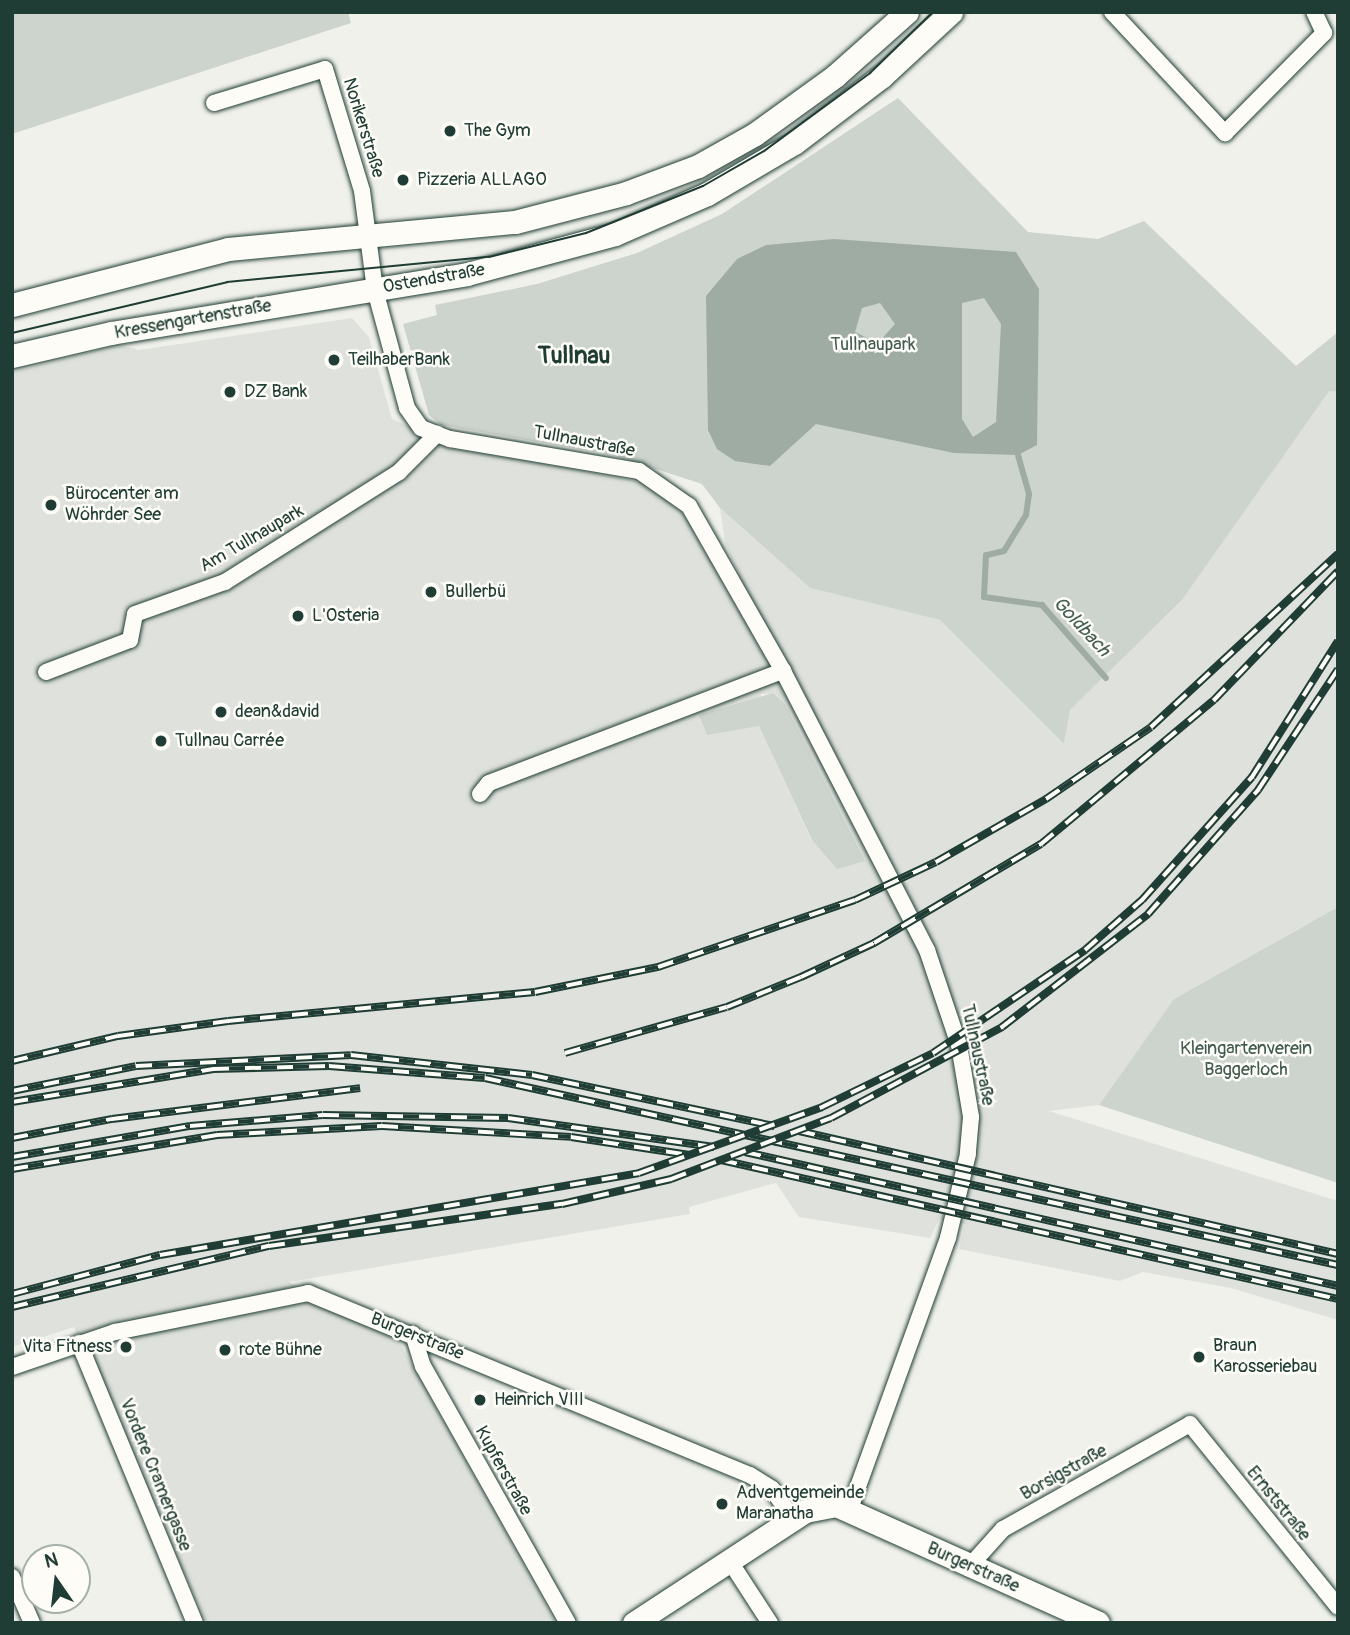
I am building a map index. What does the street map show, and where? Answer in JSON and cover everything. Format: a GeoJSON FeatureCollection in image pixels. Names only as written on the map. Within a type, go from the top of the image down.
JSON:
{"type":"FeatureCollection","features":[{"type":"Feature","properties":{"kind":"main road"},"geometry":{"type":"LineString","coordinates":[[12,305],[184,257],[368,231],[515,222],[677,174],[806,99],[907,12]]}},
{"type":"Feature","properties":{"kind":"main road","name":"Ostendstraße"},"geometry":{"type":"LineString","coordinates":[[375,290],[553,254],[694,200],[817,128],[951,12]]}},
{"type":"Feature","properties":{"kind":"main road","name":"Kressengartenstraße"},"geometry":{"type":"LineString","coordinates":[[12,356],[375,290]]}},
{"type":"Feature","properties":{"kind":"main road"},"geometry":{"type":"LineString","coordinates":[[634,1623],[731,1563],[793,1519],[822,1506],[850,1508]]}},
{"type":"Feature","properties":{"kind":"main road","name":"Burgerstraße"},"geometry":{"type":"LineString","coordinates":[[850,1508],[968,1568],[1098,1623]]}},
{"type":"Feature","properties":{"kind":"street"},"geometry":{"type":"LineString","coordinates":[[1112,12],[1225,133],[1324,33],[1314,12]]}},
{"type":"Feature","properties":{"kind":"street","name":"Norikerstraße"},"geometry":{"type":"LineString","coordinates":[[214,103],[325,69],[359,180],[368,231]]}},
{"type":"Feature","properties":{"kind":"street","name":"Ostendstraße"},"geometry":{"type":"LineString","coordinates":[[368,231],[375,290]]}},
{"type":"Feature","properties":{"kind":"street","name":"Tullnaustraße"},"geometry":{"type":"LineString","coordinates":[[375,290],[407,408],[421,428],[437,434],[639,471],[689,506],[783,671],[930,959],[959,1045],[971,1117],[948,1238],[850,1508]]}},
{"type":"Feature","properties":{"kind":"street","name":"Am Tullnaupark"},"geometry":{"type":"LineString","coordinates":[[46,672],[130,640],[135,614],[225,582],[400,472],[437,434]]}},
{"type":"Feature","properties":{"kind":"street"},"geometry":{"type":"LineString","coordinates":[[480,794],[489,783],[783,671]]}},
{"type":"Feature","properties":{"kind":"street","name":"Burgerstraße"},"geometry":{"type":"LineString","coordinates":[[12,1367],[79,1343],[308,1293],[750,1475],[772,1489],[793,1519]]}},
{"type":"Feature","properties":{"kind":"street","name":"Kupferstraße"},"geometry":{"type":"LineString","coordinates":[[413,1334],[424,1366],[568,1623]]}},
{"type":"Feature","properties":{"kind":"street","name":"Vordere Cramergasse"},"geometry":{"type":"LineString","coordinates":[[79,1343],[195,1623]]}},
{"type":"Feature","properties":{"kind":"street","name":"Borsigstraße"},"geometry":{"type":"LineString","coordinates":[[968,1568],[1003,1529],[1190,1424]]}},
{"type":"Feature","properties":{"kind":"street","name":"Ernststraße"},"geometry":{"type":"LineString","coordinates":[[1190,1424],[1338,1607]]}},
{"type":"Feature","properties":{"kind":"street"},"geometry":{"type":"LineString","coordinates":[[731,1563],[770,1623]]}},
{"type":"Feature","properties":{"kind":"street"},"geometry":{"type":"LineString","coordinates":[[12,1577],[32,1623]]}},
{"type":"Feature","properties":{"kind":"shaded area"},"geometry":{"type":"Polygon","coordinates":[[[834,239],[1016,252],[1039,289],[1037,445],[1018,455],[954,453],[816,424],[770,466],[735,461],[717,449],[708,430],[706,296],[737,259],[766,245],[834,239]],[[984,298],[962,303],[962,419],[973,437],[996,422],[1001,324],[984,298]],[[880,303],[862,308],[855,332],[878,343],[895,324],[880,303]]]}},
{"type":"Feature","properties":{"kind":"shaded area"},"geometry":{"type":"Polygon","coordinates":[[[352,318],[369,337],[392,419],[448,444],[645,483],[689,518],[760,622],[725,543],[720,508],[810,588],[940,620],[1064,744],[1070,710],[1182,600],[1329,390],[1338,392],[1338,907],[1174,999],[1099,1105],[1049,1111],[1338,1201],[1338,1320],[1231,1288],[1143,1272],[1120,1281],[959,1249],[965,1224],[939,1219],[930,1238],[799,1217],[776,1183],[689,1207],[690,1214],[289,1282],[397,1338],[556,1623],[207,1623],[74,1327],[12,1347],[12,372],[119,345],[139,350],[352,318]],[[761,694],[759,726],[812,841],[864,861],[785,705],[773,694],[761,694]]]}},
{"type":"Feature","properties":{"kind":"green space"},"geometry":{"type":"Polygon","coordinates":[[[12,12],[348,12],[351,23],[12,134],[12,12]]]}},
{"type":"Feature","properties":{"kind":"green space","name":"Tullnaupark"},"geometry":{"type":"Polygon","coordinates":[[[898,98],[1028,232],[1098,239],[1144,221],[1296,366],[1338,332],[1338,392],[1329,391],[1182,600],[1070,710],[1064,744],[940,620],[810,588],[720,508],[702,484],[613,455],[441,425],[429,415],[403,324],[437,315],[435,305],[537,284],[637,253],[722,214],[898,98]]]}},
{"type":"Feature","properties":{"kind":"green space"},"geometry":{"type":"Polygon","coordinates":[[[773,693],[785,704],[865,861],[837,869],[812,840],[759,726],[707,735],[699,715],[773,693]]]}},
{"type":"Feature","properties":{"kind":"green space","name":"Kleingartenverein Baggerloch"},"geometry":{"type":"Polygon","coordinates":[[[1338,907],[1338,1183],[1099,1105],[1174,999],[1338,907]]]}},
{"type":"Feature","properties":{"kind":"waterway","name":"Goldbach"},"geometry":{"type":"LineString","coordinates":[[1018,455],[1029,494],[1026,515],[1004,551],[986,555],[984,597],[1042,605],[1106,678]]}},
{"type":"Feature","properties":{"kind":"tram line"},"geometry":{"type":"LineString","coordinates":[[12,333],[227,282],[489,257],[586,233],[703,186],[764,151],[870,73],[933,12]]}},
{"type":"Feature","properties":{"kind":"railway"},"geometry":{"type":"LineString","coordinates":[[12,1061],[118,1036],[228,1021],[535,992],[658,967],[855,900],[936,862],[1046,799],[1151,727],[1338,554]]}},
{"type":"Feature","properties":{"kind":"railway"},"geometry":{"type":"LineString","coordinates":[[565,1053],[727,1007],[801,977],[874,943],[1041,844],[1214,700],[1338,571]]}},
{"type":"Feature","properties":{"kind":"railway"},"geometry":{"type":"LineString","coordinates":[[12,1294],[160,1255],[639,1173],[822,1107],[933,1053],[1085,950],[1142,900],[1252,777],[1338,641]]}},
{"type":"Feature","properties":{"kind":"railway"},"geometry":{"type":"LineString","coordinates":[[12,1307],[269,1246],[562,1204],[671,1179],[831,1118],[1002,1027],[1148,914],[1258,790],[1338,669]]}},
{"type":"Feature","properties":{"kind":"railway"},"geometry":{"type":"LineString","coordinates":[[12,1091],[136,1066],[351,1055],[532,1075],[775,1126]]}},
{"type":"Feature","properties":{"kind":"railway"},"geometry":{"type":"LineString","coordinates":[[12,1102],[213,1069],[329,1066],[485,1078],[1338,1265]]}},
{"type":"Feature","properties":{"kind":"railway"},"geometry":{"type":"LineString","coordinates":[[12,1138],[112,1119],[360,1088]]}},
{"type":"Feature","properties":{"kind":"railway"},"geometry":{"type":"LineString","coordinates":[[12,1157],[190,1126],[323,1115],[508,1118],[714,1147]]}},
{"type":"Feature","properties":{"kind":"railway"},"geometry":{"type":"LineString","coordinates":[[12,1169],[217,1135],[382,1126],[571,1137],[690,1155]]}},
{"type":"Feature","properties":{"kind":"railway"},"geometry":{"type":"LineString","coordinates":[[799,1131],[1338,1254]]}},
{"type":"Feature","properties":{"kind":"railway"},"geometry":{"type":"LineString","coordinates":[[745,1152],[1338,1286]]}},
{"type":"Feature","properties":{"kind":"railway"},"geometry":{"type":"LineString","coordinates":[[721,1160],[1338,1299]]}},
{"type":"Feature","properties":{"kind":"place","name":"The Gym"},"geometry":{"type":"Point","coordinates":[450,131]}},
{"type":"Feature","properties":{"kind":"place","name":"Pizzeria ALLAGO"},"geometry":{"type":"Point","coordinates":[403,180]}},
{"type":"Feature","properties":{"kind":"place","name":"TeilhaberBank"},"geometry":{"type":"Point","coordinates":[334,360]}},
{"type":"Feature","properties":{"kind":"place","name":"DZ Bank"},"geometry":{"type":"Point","coordinates":[230,392]}},
{"type":"Feature","properties":{"kind":"place","name":"Bürocenter am Wöhrder See"},"geometry":{"type":"Point","coordinates":[51,505]}},
{"type":"Feature","properties":{"kind":"place","name":"Bullerbü"},"geometry":{"type":"Point","coordinates":[431,592]}},
{"type":"Feature","properties":{"kind":"place","name":"L'Osteria"},"geometry":{"type":"Point","coordinates":[298,616]}},
{"type":"Feature","properties":{"kind":"place","name":"dean&david"},"geometry":{"type":"Point","coordinates":[221,712]}},
{"type":"Feature","properties":{"kind":"place","name":"Tullnau Carrée"},"geometry":{"type":"Point","coordinates":[161,741]}},
{"type":"Feature","properties":{"kind":"place","name":"Vita Fitness"},"geometry":{"type":"Point","coordinates":[126,1347]}},
{"type":"Feature","properties":{"kind":"place","name":"rote Bühne"},"geometry":{"type":"Point","coordinates":[225,1350]}},
{"type":"Feature","properties":{"kind":"place","name":"Braun Karosseriebau"},"geometry":{"type":"Point","coordinates":[1199,1357]}},
{"type":"Feature","properties":{"kind":"place","name":"Heinrich VIII"},"geometry":{"type":"Point","coordinates":[480,1400]}},
{"type":"Feature","properties":{"kind":"place","name":"Adventgemeinde Maranatha"},"geometry":{"type":"Point","coordinates":[722,1504]}},
{"type":"Feature","properties":{"kind":"district","name":"Tullnau"},"geometry":{"type":"Point","coordinates":[574,356]}}]}
